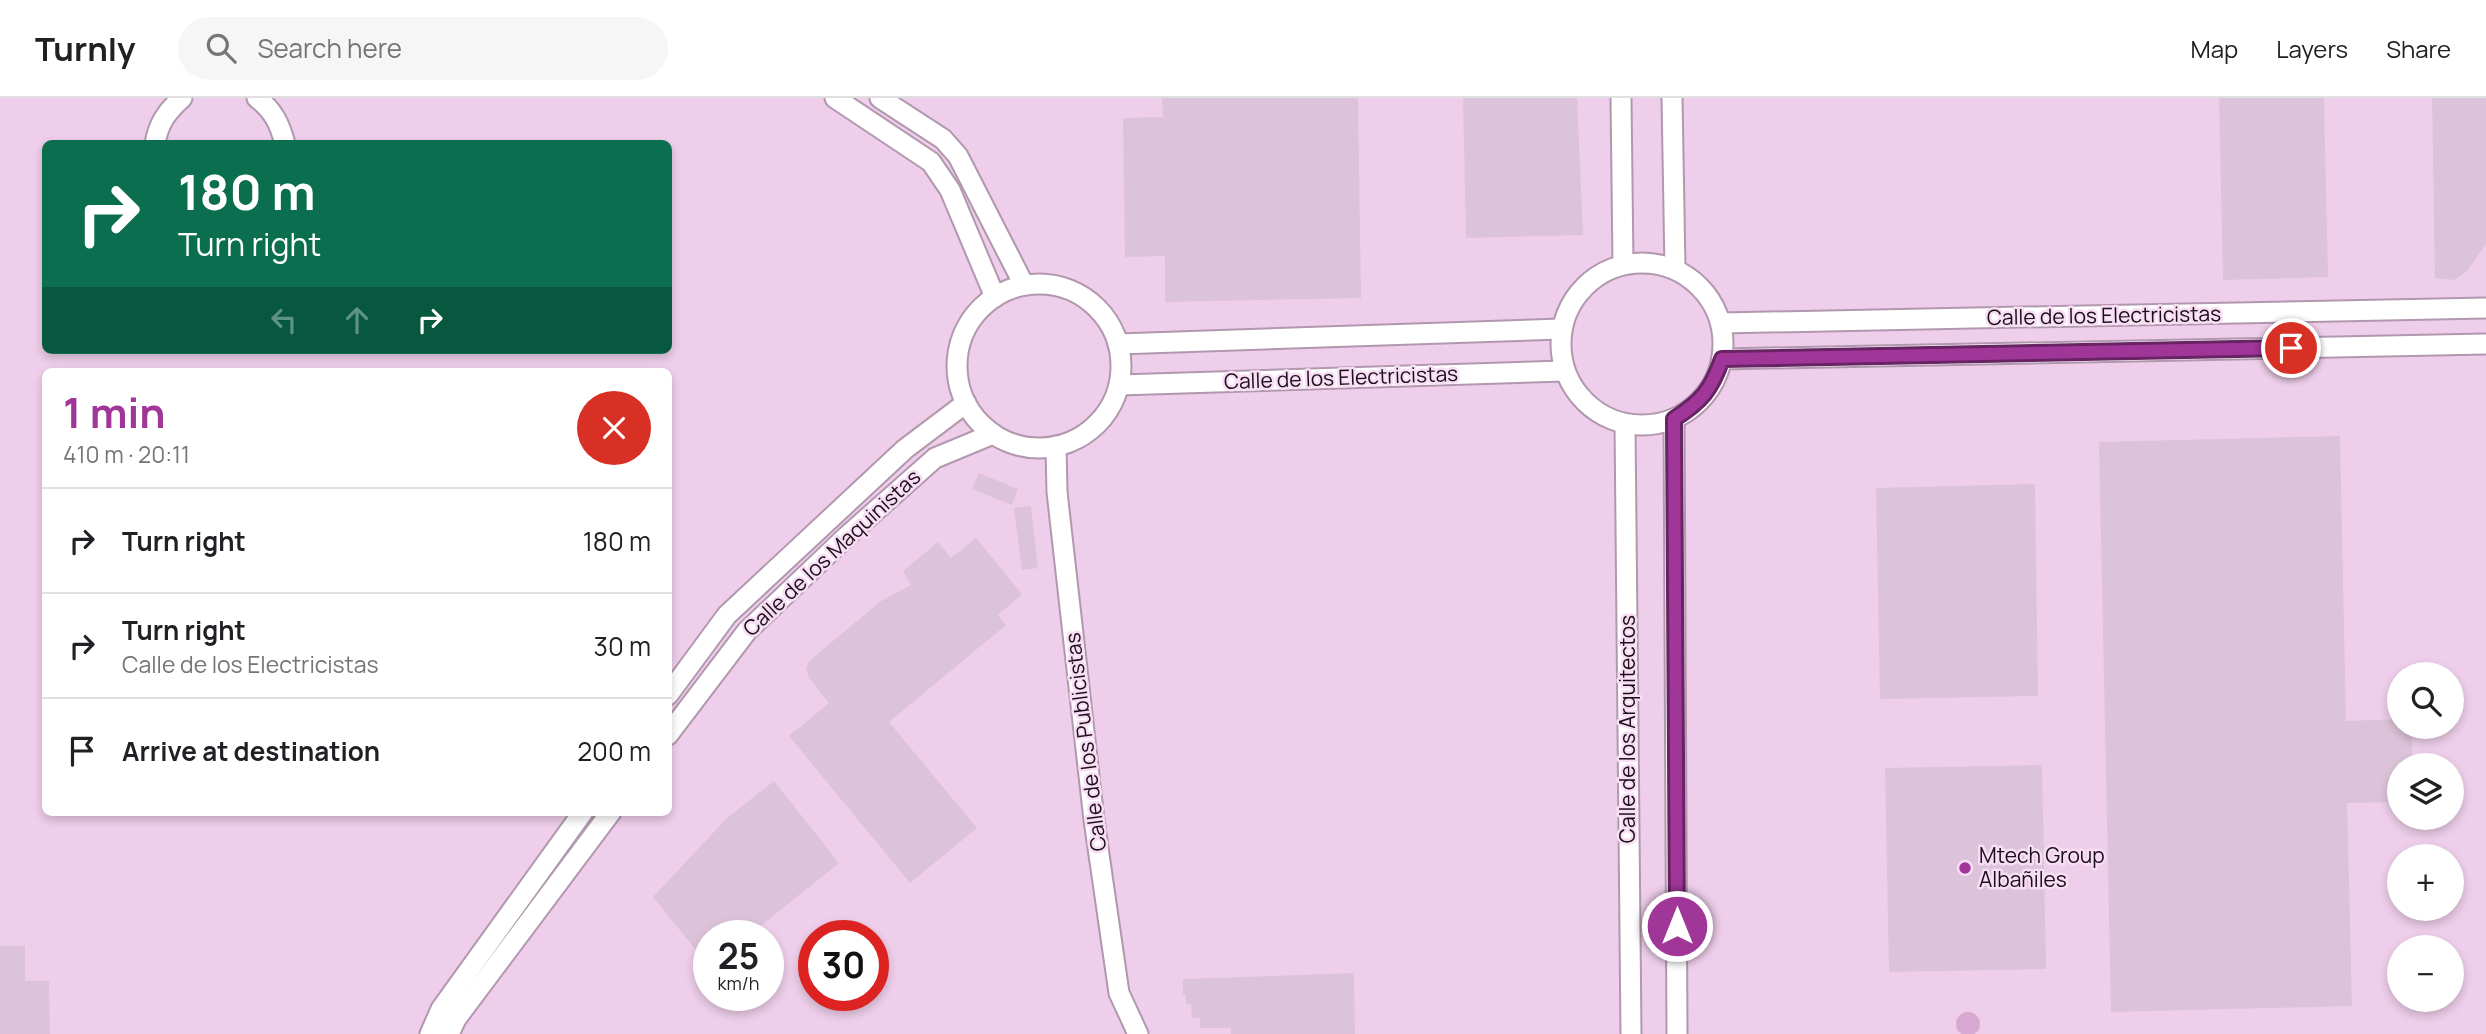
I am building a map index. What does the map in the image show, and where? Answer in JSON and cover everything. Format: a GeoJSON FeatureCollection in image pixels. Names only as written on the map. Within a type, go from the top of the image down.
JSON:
{"type":"FeatureCollection","features":[{"type":"Feature","properties":{"kind":"street"},"geometry":{"type":"LineString","coordinates":[[156,140],[167,111],[182,98]]}},
{"type":"Feature","properties":{"kind":"street"},"geometry":{"type":"LineString","coordinates":[[257,98],[267,106],[279,123],[284,140]]}},
{"type":"Feature","properties":{"kind":"street"},"geometry":{"type":"LineString","coordinates":[[835,98],[931,162],[950,190],[995,297]]}},
{"type":"Feature","properties":{"kind":"street"},"geometry":{"type":"LineString","coordinates":[[880,98],[943,139],[958,156],[1024,285]]}},
{"type":"Feature","properties":{"kind":"street"},"geometry":{"type":"LineString","coordinates":[[1620,98],[1623,264]]}},
{"type":"Feature","properties":{"kind":"street"},"geometry":{"type":"LineString","coordinates":[[1672,98],[1675,269]]}},
{"type":"Feature","properties":{"kind":"street"},"geometry":{"type":"LineString","coordinates":[[1649,262],[1675,269],[1695,282],[1712,301],[1721,323],[1724,341],[1722,359],[1713,384],[1697,405],[1674,419],[1650,426],[1625,425],[1599,414],[1578,396],[1564,371],[1561,329],[1569,306],[1583,287],[1601,273],[1623,264],[1649,262]]}},
{"type":"Feature","properties":{"kind":"street"},"geometry":{"type":"LineString","coordinates":[[1048,284],[1072,290],[1092,303],[1108,321],[1118,344],[1121,364],[1119,385],[1110,406],[1096,425],[1077,438],[1056,446],[1034,448],[1013,444],[993,434],[978,421],[966,403],[958,381],[957,356],[964,333],[976,313],[995,297],[1024,285],[1048,284]]}},
{"type":"Feature","properties":{"kind":"street","name":"Calle de los Electricistas"},"geometry":{"type":"LineString","coordinates":[[1721,323],[2486,308]]}},
{"type":"Feature","properties":{"kind":"street","name":"Calle de los Electricistas"},"geometry":{"type":"LineString","coordinates":[[1118,344],[1561,329]]}},
{"type":"Feature","properties":{"kind":"street","name":"Calle de los Electricistas"},"geometry":{"type":"LineString","coordinates":[[1722,359],[2486,344]]}},
{"type":"Feature","properties":{"kind":"street","name":"Calle de los Electricistas"},"geometry":{"type":"LineString","coordinates":[[1119,385],[1564,371]]}},
{"type":"Feature","properties":{"kind":"street","name":"Calle de los Maquinistas"},"geometry":{"type":"LineString","coordinates":[[672,690],[727,615],[905,449],[966,403]]}},
{"type":"Feature","properties":{"kind":"street"},"geometry":{"type":"LineString","coordinates":[[1674,419],[1677,1034]]}},
{"type":"Feature","properties":{"kind":"street","name":"Calle de los Arquitectos"},"geometry":{"type":"LineString","coordinates":[[1625,425],[1630,1034]]}},
{"type":"Feature","properties":{"kind":"street","name":"Calle de los Maquinistas"},"geometry":{"type":"LineString","coordinates":[[672,730],[747,631],[846,536],[935,457],[993,434]]}},
{"type":"Feature","properties":{"kind":"street","name":"Calle de los Publicistas"},"geometry":{"type":"LineString","coordinates":[[1056,446],[1057,492],[1094,820],[1119,993],[1138,1034]]}},
{"type":"Feature","properties":{"kind":"street"},"geometry":{"type":"LineString","coordinates":[[430,1034],[440,1009],[453,990],[580,816]]}},
{"type":"Feature","properties":{"kind":"street"},"geometry":{"type":"LineString","coordinates":[[449,1034],[456,1019],[608,816]]}},
{"type":"Feature","properties":{"kind":"shaded area"},"geometry":{"type":"Polygon","coordinates":[[[0,98],[2486,98],[2486,1034],[0,1034],[0,98]]]}},
{"type":"Feature","properties":{"kind":"shaded area"},"geometry":{"type":"Polygon","coordinates":[[[1964,1013],[1972,1013],[1979,1020],[1979,1028],[1972,1035],[1964,1035],[1957,1028],[1957,1020],[1964,1013]]]}},
{"type":"Feature","properties":{"kind":"building"},"geometry":{"type":"Polygon","coordinates":[[[1162,98],[1358,98],[1361,298],[1165,302],[1165,256],[1125,257],[1123,118],[1163,117],[1162,98]]]}},
{"type":"Feature","properties":{"kind":"building"},"geometry":{"type":"Polygon","coordinates":[[[1463,98],[1577,98],[1583,235],[1466,238],[1463,98]]]}},
{"type":"Feature","properties":{"kind":"building"},"geometry":{"type":"Polygon","coordinates":[[[2219,98],[2324,98],[2328,277],[2223,280],[2219,98]]]}},
{"type":"Feature","properties":{"kind":"building"},"geometry":{"type":"Polygon","coordinates":[[[2432,98],[2486,98],[2486,244],[2467,271],[2454,280],[2435,278],[2432,98]]]}},
{"type":"Feature","properties":{"kind":"building"},"geometry":{"type":"Polygon","coordinates":[[[2340,436],[2346,721],[2387,719],[2387,739],[2412,739],[2412,753],[2387,753],[2387,802],[2347,803],[2352,1006],[2111,1012],[2099,442],[2340,436]]]}},
{"type":"Feature","properties":{"kind":"building"},"geometry":{"type":"Polygon","coordinates":[[[979,473],[1018,489],[1012,505],[972,489],[979,473]]]}},
{"type":"Feature","properties":{"kind":"building"},"geometry":{"type":"Polygon","coordinates":[[[2035,484],[2038,696],[1880,699],[1876,488],[2035,484]]]}},
{"type":"Feature","properties":{"kind":"building"},"geometry":{"type":"Polygon","coordinates":[[[1031,506],[1038,568],[1022,570],[1014,508],[1031,506]]]}},
{"type":"Feature","properties":{"kind":"building"},"geometry":{"type":"Polygon","coordinates":[[[976,538],[1022,594],[998,615],[1006,625],[889,722],[977,828],[910,883],[789,736],[829,703],[809,678],[806,669],[809,661],[881,601],[911,585],[903,571],[938,542],[951,558],[976,538]]]}},
{"type":"Feature","properties":{"kind":"building","name":"Mtech Group Albañiles"},"geometry":{"type":"Polygon","coordinates":[[[2042,765],[2046,969],[1889,972],[1885,768],[2042,765]]]}},
{"type":"Feature","properties":{"kind":"building"},"geometry":{"type":"Polygon","coordinates":[[[774,781],[839,863],[768,920],[693,920],[693,946],[653,897],[727,818],[774,781]]]}},
{"type":"Feature","properties":{"kind":"building"},"geometry":{"type":"Polygon","coordinates":[[[0,946],[25,946],[25,981],[49,981],[50,1034],[0,1034],[0,946]]]}},
{"type":"Feature","properties":{"kind":"building"},"geometry":{"type":"Polygon","coordinates":[[[1354,973],[1355,1034],[1231,1034],[1231,1028],[1200,1028],[1200,1018],[1192,1018],[1191,1004],[1186,1004],[1186,995],[1183,995],[1183,979],[1354,973]]]}},
{"type":"Feature","properties":{"kind":"place","name":"Mtech Group Albañiles"},"geometry":{"type":"Point","coordinates":[1965,868]}},
{"type":"Feature","properties":{"kind":"route"},"geometry":{"type":"LineString","coordinates":[[1677,926],[1674,419],[1697,405],[1713,384],[1722,359],[2291,348]]}}]}
